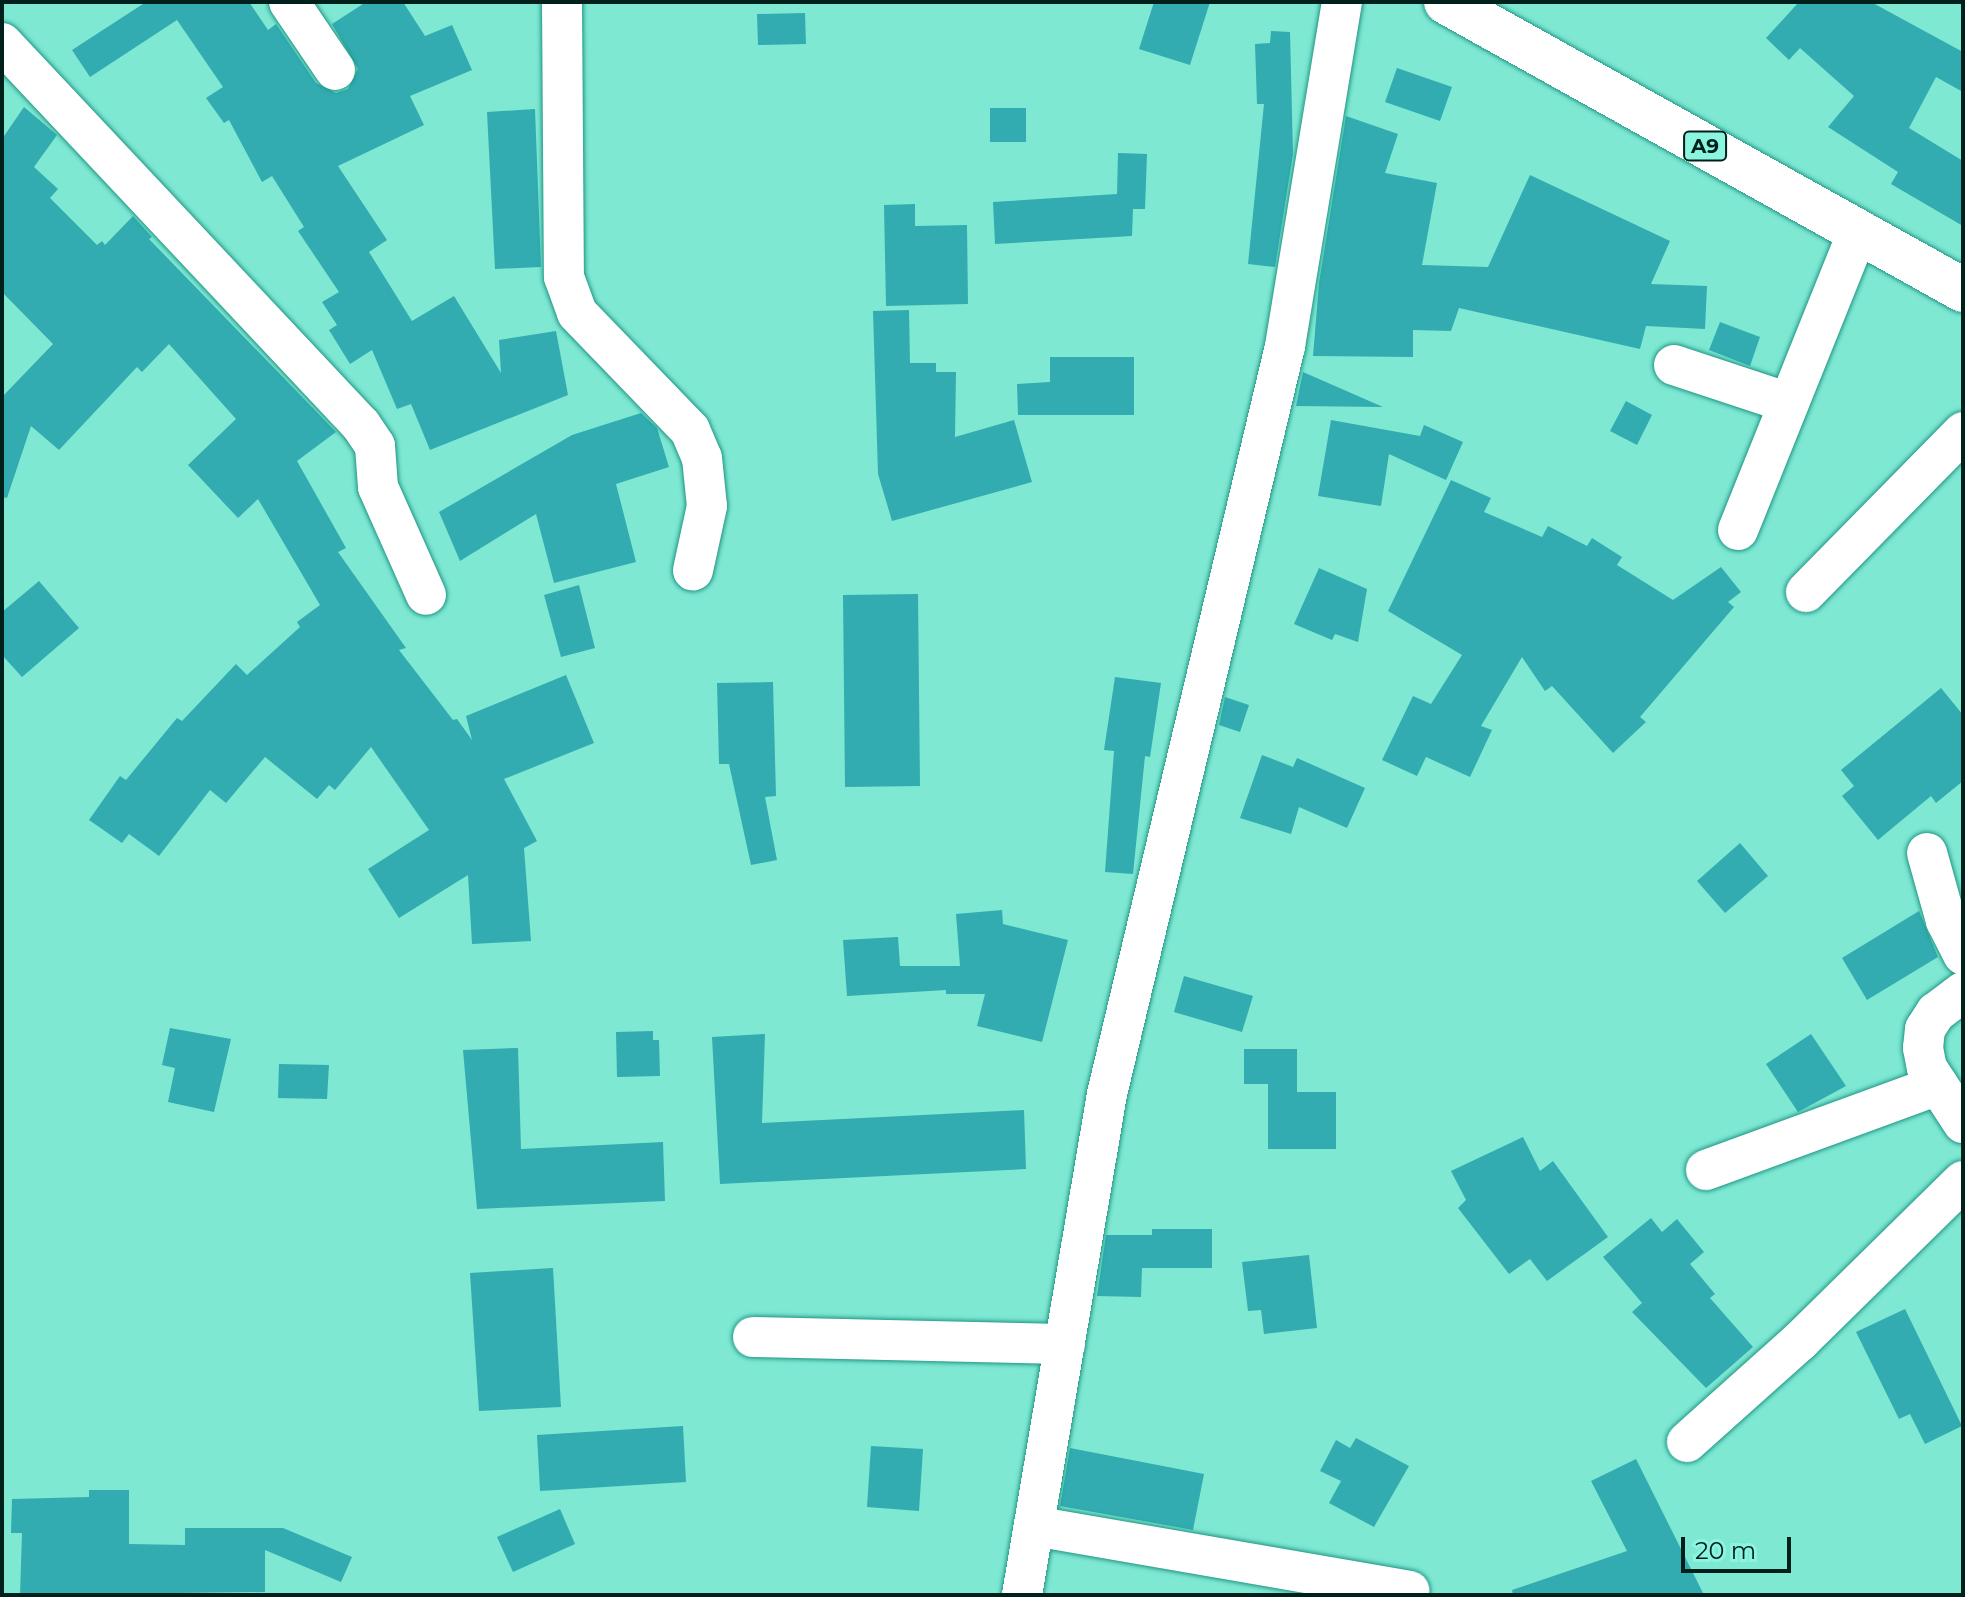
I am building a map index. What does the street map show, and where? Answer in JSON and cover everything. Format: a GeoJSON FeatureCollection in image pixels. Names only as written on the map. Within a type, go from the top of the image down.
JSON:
{"type":"FeatureCollection","features":[{"type":"Feature","properties":{"kind":"main road","name":"A9"},"geometry":{"type":"LineString","coordinates":[[1446,2],[1963,290]]}},
{"type":"Feature","properties":{"kind":"street"},"geometry":{"type":"LineString","coordinates":[[289,2],[335,70]]}},
{"type":"Feature","properties":{"kind":"street"},"geometry":{"type":"LineString","coordinates":[[562,2],[564,277],[577,313],[690,430],[702,458],[707,506],[693,570]]}},
{"type":"Feature","properties":{"kind":"street"},"geometry":{"type":"LineString","coordinates":[[1022,1595],[1107,1094],[1285,346],[1342,2]]}},
{"type":"Feature","properties":{"kind":"street"},"geometry":{"type":"LineString","coordinates":[[2,43],[361,425],[375,446],[378,487],[426,595]]}},
{"type":"Feature","properties":{"kind":"street"},"geometry":{"type":"LineString","coordinates":[[1738,530],[1858,231]]}},
{"type":"Feature","properties":{"kind":"street"},"geometry":{"type":"LineString","coordinates":[[1674,365],[1789,403]]}},
{"type":"Feature","properties":{"kind":"street"},"geometry":{"type":"LineString","coordinates":[[1806,592],[1963,432]]}},
{"type":"Feature","properties":{"kind":"street"},"geometry":{"type":"LineString","coordinates":[[1927,853],[1946,921],[1963,955]]}},
{"type":"Feature","properties":{"kind":"street"},"geometry":{"type":"LineString","coordinates":[[1963,992],[1936,1012],[1925,1029],[1927,1068],[1963,1123]]}},
{"type":"Feature","properties":{"kind":"street"},"geometry":{"type":"LineString","coordinates":[[1706,1170],[1938,1085]]}},
{"type":"Feature","properties":{"kind":"street"},"geometry":{"type":"LineString","coordinates":[[1687,1442],[1800,1341],[1963,1181]]}},
{"type":"Feature","properties":{"kind":"street"},"geometry":{"type":"LineString","coordinates":[[753,1337],[1065,1344]]}},
{"type":"Feature","properties":{"kind":"street"},"geometry":{"type":"LineString","coordinates":[[1034,1526],[1409,1591]]}},
{"type":"Feature","properties":{"kind":"building"},"geometry":{"type":"Polygon","coordinates":[[[146,2],[249,2],[268,30],[276,24],[316,83],[336,93],[348,89],[358,69],[332,24],[366,2],[403,2],[425,36],[452,25],[472,70],[410,96],[424,125],[338,166],[387,240],[369,252],[412,321],[454,296],[501,373],[499,340],[556,331],[568,395],[430,450],[411,404],[397,409],[372,350],[350,364],[329,330],[337,325],[322,302],[339,292],[298,231],[304,227],[272,176],[262,182],[229,120],[224,123],[206,98],[223,87],[177,20],[90,77],[72,50],[146,2]]]}},
{"type":"Feature","properties":{"kind":"building"},"geometry":{"type":"Polygon","coordinates":[[[1154,2],[1210,2],[1190,65],[1139,49],[1154,2]]]}},
{"type":"Feature","properties":{"kind":"building"},"geometry":{"type":"Polygon","coordinates":[[[1799,2],[1871,2],[1963,52],[1963,92],[1936,77],[1909,128],[1963,161],[1963,226],[1891,184],[1898,172],[1828,127],[1854,96],[1800,48],[1789,60],[1766,38],[1799,2]]]}},
{"type":"Feature","properties":{"kind":"building"},"geometry":{"type":"Polygon","coordinates":[[[805,13],[806,44],[758,45],[757,14],[805,13]]]}},
{"type":"Feature","properties":{"kind":"building"},"geometry":{"type":"Polygon","coordinates":[[[1271,31],[1290,32],[1293,154],[1275,267],[1248,264],[1264,104],[1257,104],[1255,44],[1270,43],[1271,31]]]}},
{"type":"Feature","properties":{"kind":"building"},"geometry":{"type":"Polygon","coordinates":[[[1397,68],[1452,87],[1440,121],[1385,102],[1397,68]]]}},
{"type":"Feature","properties":{"kind":"building"},"geometry":{"type":"Polygon","coordinates":[[[24,107],[57,135],[34,167],[58,189],[50,198],[97,245],[102,241],[105,245],[133,216],[152,237],[149,239],[336,432],[297,461],[346,548],[338,552],[406,648],[399,650],[472,740],[466,716],[566,675],[594,743],[504,779],[537,841],[524,848],[531,941],[472,944],[468,875],[399,918],[368,869],[429,830],[371,747],[335,790],[329,785],[317,799],[265,757],[226,803],[210,790],[159,856],[129,834],[122,843],[89,820],[120,776],[126,780],[177,718],[182,721],[236,664],[247,675],[300,627],[297,622],[320,605],[258,499],[238,518],[188,465],[236,419],[169,344],[142,372],[137,367],[59,450],[31,426],[7,498],[2,497],[2,397],[53,344],[2,292],[2,139],[24,107]]]}},
{"type":"Feature","properties":{"kind":"building"},"geometry":{"type":"Polygon","coordinates":[[[990,108],[1026,108],[1026,142],[990,142],[990,108]]]}},
{"type":"Feature","properties":{"kind":"building"},"geometry":{"type":"Polygon","coordinates":[[[535,109],[541,267],[495,269],[487,112],[535,109]]]}},
{"type":"Feature","properties":{"kind":"building"},"geometry":{"type":"Polygon","coordinates":[[[1346,116],[1398,134],[1385,173],[1437,183],[1422,265],[1488,267],[1530,175],[1670,241],[1651,284],[1707,286],[1705,329],[1646,326],[1640,349],[1459,308],[1451,331],[1413,330],[1413,357],[1313,356],[1319,283],[1346,116]]]}},
{"type":"Feature","properties":{"kind":"building"},"geometry":{"type":"Polygon","coordinates":[[[1118,153],[1147,154],[1145,209],[1133,209],[1132,236],[995,244],[993,202],[1117,194],[1118,153]]]}},
{"type":"Feature","properties":{"kind":"building"},"geometry":{"type":"Polygon","coordinates":[[[915,204],[915,226],[967,225],[968,304],[886,306],[884,205],[915,204]]]}},
{"type":"Feature","properties":{"kind":"building"},"geometry":{"type":"Polygon","coordinates":[[[909,310],[910,363],[936,363],[936,372],[956,372],[955,437],[1014,420],[1032,482],[892,521],[878,474],[873,311],[909,310]]]}},
{"type":"Feature","properties":{"kind":"building"},"geometry":{"type":"Polygon","coordinates":[[[1720,322],[1760,337],[1750,366],[1709,350],[1720,322]]]}},
{"type":"Feature","properties":{"kind":"building"},"geometry":{"type":"Polygon","coordinates":[[[1050,357],[1134,357],[1134,415],[1018,415],[1017,384],[1050,382],[1050,357]]]}},
{"type":"Feature","properties":{"kind":"building"},"geometry":{"type":"Polygon","coordinates":[[[1303,372],[1383,407],[1296,406],[1303,372]]]}},
{"type":"Feature","properties":{"kind":"building"},"geometry":{"type":"Polygon","coordinates":[[[1626,401],[1652,415],[1637,445],[1610,431],[1626,401]]]}},
{"type":"Feature","properties":{"kind":"building"},"geometry":{"type":"Polygon","coordinates":[[[641,413],[657,428],[669,467],[616,484],[636,562],[554,583],[536,514],[460,561],[439,512],[572,435],[641,413]]]}},
{"type":"Feature","properties":{"kind":"building"},"geometry":{"type":"Polygon","coordinates":[[[1331,420],[1420,436],[1424,425],[1463,442],[1446,480],[1389,454],[1381,506],[1318,496],[1331,420]]]}},
{"type":"Feature","properties":{"kind":"building"},"geometry":{"type":"Polygon","coordinates":[[[1451,480],[1491,498],[1484,512],[1542,537],[1548,526],[1587,546],[1592,538],[1622,557],[1617,565],[1673,600],[1721,567],[1741,592],[1728,602],[1734,607],[1640,717],[1646,722],[1613,753],[1552,686],[1545,691],[1522,657],[1481,726],[1492,730],[1470,777],[1426,757],[1417,776],[1382,760],[1413,696],[1431,704],[1462,655],[1388,611],[1451,480]]]}},
{"type":"Feature","properties":{"kind":"building"},"geometry":{"type":"Polygon","coordinates":[[[1319,568],[1367,589],[1358,642],[1335,634],[1332,640],[1294,624],[1319,568]]]}},
{"type":"Feature","properties":{"kind":"building"},"geometry":{"type":"Polygon","coordinates":[[[39,581],[79,628],[22,677],[2,655],[2,612],[39,581]]]}},
{"type":"Feature","properties":{"kind":"building"},"geometry":{"type":"Polygon","coordinates":[[[579,585],[595,648],[561,657],[544,595],[579,585]]]}},
{"type":"Feature","properties":{"kind":"building"},"geometry":{"type":"Polygon","coordinates":[[[918,594],[920,786],[845,787],[843,595],[918,594]]]}},
{"type":"Feature","properties":{"kind":"building"},"geometry":{"type":"Polygon","coordinates":[[[1115,677],[1161,683],[1150,757],[1145,756],[1133,874],[1105,872],[1114,751],[1104,750],[1115,677]]]}},
{"type":"Feature","properties":{"kind":"building"},"geometry":{"type":"Polygon","coordinates":[[[773,682],[776,796],[765,797],[777,860],[751,865],[729,764],[719,764],[717,683],[773,682]]]}},
{"type":"Feature","properties":{"kind":"building"},"geometry":{"type":"Polygon","coordinates":[[[1941,688],[1963,715],[1963,781],[1936,803],[1931,796],[1878,840],[1842,796],[1854,786],[1841,770],[1941,688]]]}},
{"type":"Feature","properties":{"kind":"building"},"geometry":{"type":"Polygon","coordinates":[[[1225,697],[1249,705],[1240,732],[1219,725],[1225,697]]]}},
{"type":"Feature","properties":{"kind":"building"},"geometry":{"type":"Polygon","coordinates":[[[1262,755],[1293,767],[1297,758],[1365,788],[1347,828],[1299,807],[1291,834],[1240,818],[1262,755]]]}},
{"type":"Feature","properties":{"kind":"building"},"geometry":{"type":"Polygon","coordinates":[[[1740,843],[1768,876],[1725,913],[1697,881],[1740,843]]]}},
{"type":"Feature","properties":{"kind":"building"},"geometry":{"type":"Polygon","coordinates":[[[1002,910],[1003,924],[1068,940],[1042,1042],[977,1026],[985,994],[946,994],[946,990],[847,996],[843,940],[898,937],[900,966],[960,966],[956,914],[1002,910]]]}},
{"type":"Feature","properties":{"kind":"building"},"geometry":{"type":"Polygon","coordinates":[[[1919,911],[1938,957],[1867,1000],[1842,958],[1919,911]]]}},
{"type":"Feature","properties":{"kind":"building"},"geometry":{"type":"Polygon","coordinates":[[[1184,976],[1253,996],[1242,1032],[1174,1012],[1184,976]]]}},
{"type":"Feature","properties":{"kind":"building"},"geometry":{"type":"Polygon","coordinates":[[[170,1028],[231,1039],[214,1112],[168,1102],[175,1068],[162,1065],[170,1028]]]}},
{"type":"Feature","properties":{"kind":"building"},"geometry":{"type":"Polygon","coordinates":[[[653,1031],[653,1040],[659,1040],[660,1076],[617,1077],[616,1032],[653,1031]]]}},
{"type":"Feature","properties":{"kind":"building"},"geometry":{"type":"Polygon","coordinates":[[[765,1034],[762,1123],[1024,1110],[1026,1169],[720,1184],[712,1037],[765,1034]]]}},
{"type":"Feature","properties":{"kind":"building"},"geometry":{"type":"Polygon","coordinates":[[[1811,1034],[1846,1086],[1798,1112],[1766,1064],[1811,1034]]]}},
{"type":"Feature","properties":{"kind":"building"},"geometry":{"type":"Polygon","coordinates":[[[518,1048],[521,1149],[663,1142],[665,1201],[477,1209],[463,1050],[518,1048]]]}},
{"type":"Feature","properties":{"kind":"building"},"geometry":{"type":"Polygon","coordinates":[[[1244,1049],[1297,1049],[1297,1092],[1336,1092],[1336,1149],[1268,1149],[1268,1084],[1244,1084],[1244,1049]]]}},
{"type":"Feature","properties":{"kind":"building"},"geometry":{"type":"Polygon","coordinates":[[[279,1064],[329,1065],[327,1099],[278,1098],[279,1064]]]}},
{"type":"Feature","properties":{"kind":"building"},"geometry":{"type":"Polygon","coordinates":[[[1523,1137],[1540,1171],[1553,1161],[1608,1237],[1547,1281],[1530,1259],[1509,1274],[1458,1208],[1466,1200],[1451,1171],[1523,1137]]]}},
{"type":"Feature","properties":{"kind":"building"},"geometry":{"type":"Polygon","coordinates":[[[1651,1218],[1662,1232],[1677,1219],[1704,1252],[1690,1264],[1715,1294],[1710,1298],[1753,1347],[1706,1388],[1632,1312],[1642,1303],[1603,1257],[1651,1218]]]}},
{"type":"Feature","properties":{"kind":"building"},"geometry":{"type":"Polygon","coordinates":[[[1152,1229],[1212,1229],[1212,1268],[1142,1268],[1141,1297],[1097,1296],[1106,1235],[1152,1235],[1152,1229]]]}},
{"type":"Feature","properties":{"kind":"building"},"geometry":{"type":"Polygon","coordinates":[[[1309,1255],[1317,1328],[1264,1334],[1261,1310],[1248,1311],[1242,1262],[1309,1255]]]}},
{"type":"Feature","properties":{"kind":"building"},"geometry":{"type":"Polygon","coordinates":[[[553,1268],[561,1407],[479,1411],[470,1273],[553,1268]]]}},
{"type":"Feature","properties":{"kind":"building"},"geometry":{"type":"Polygon","coordinates":[[[1905,1309],[1962,1426],[1925,1444],[1910,1414],[1899,1419],[1856,1332],[1905,1309]]]}},
{"type":"Feature","properties":{"kind":"building"},"geometry":{"type":"Polygon","coordinates":[[[683,1426],[686,1482],[540,1491],[537,1435],[683,1426]]]}},
{"type":"Feature","properties":{"kind":"building"},"geometry":{"type":"Polygon","coordinates":[[[1356,1438],[1409,1466],[1374,1527],[1329,1503],[1341,1481],[1320,1471],[1336,1440],[1350,1448],[1356,1438]]]}},
{"type":"Feature","properties":{"kind":"building"},"geometry":{"type":"Polygon","coordinates":[[[871,1446],[923,1449],[919,1511],[867,1507],[871,1446]]]}},
{"type":"Feature","properties":{"kind":"building"},"geometry":{"type":"Polygon","coordinates":[[[1070,1448],[1204,1474],[1193,1530],[1060,1506],[1070,1448]]]}},
{"type":"Feature","properties":{"kind":"building"},"geometry":{"type":"Polygon","coordinates":[[[1636,1459],[1704,1595],[1513,1595],[1512,1590],[1627,1551],[1591,1481],[1636,1459]]]}},
{"type":"Feature","properties":{"kind":"building"},"geometry":{"type":"Polygon","coordinates":[[[89,1490],[129,1490],[129,1544],[185,1545],[185,1528],[283,1528],[352,1557],[341,1582],[265,1550],[265,1592],[20,1595],[22,1533],[11,1533],[12,1499],[89,1497],[89,1490]]]}},
{"type":"Feature","properties":{"kind":"building"},"geometry":{"type":"Polygon","coordinates":[[[560,1509],[575,1544],[513,1572],[497,1537],[560,1509]]]}}]}
